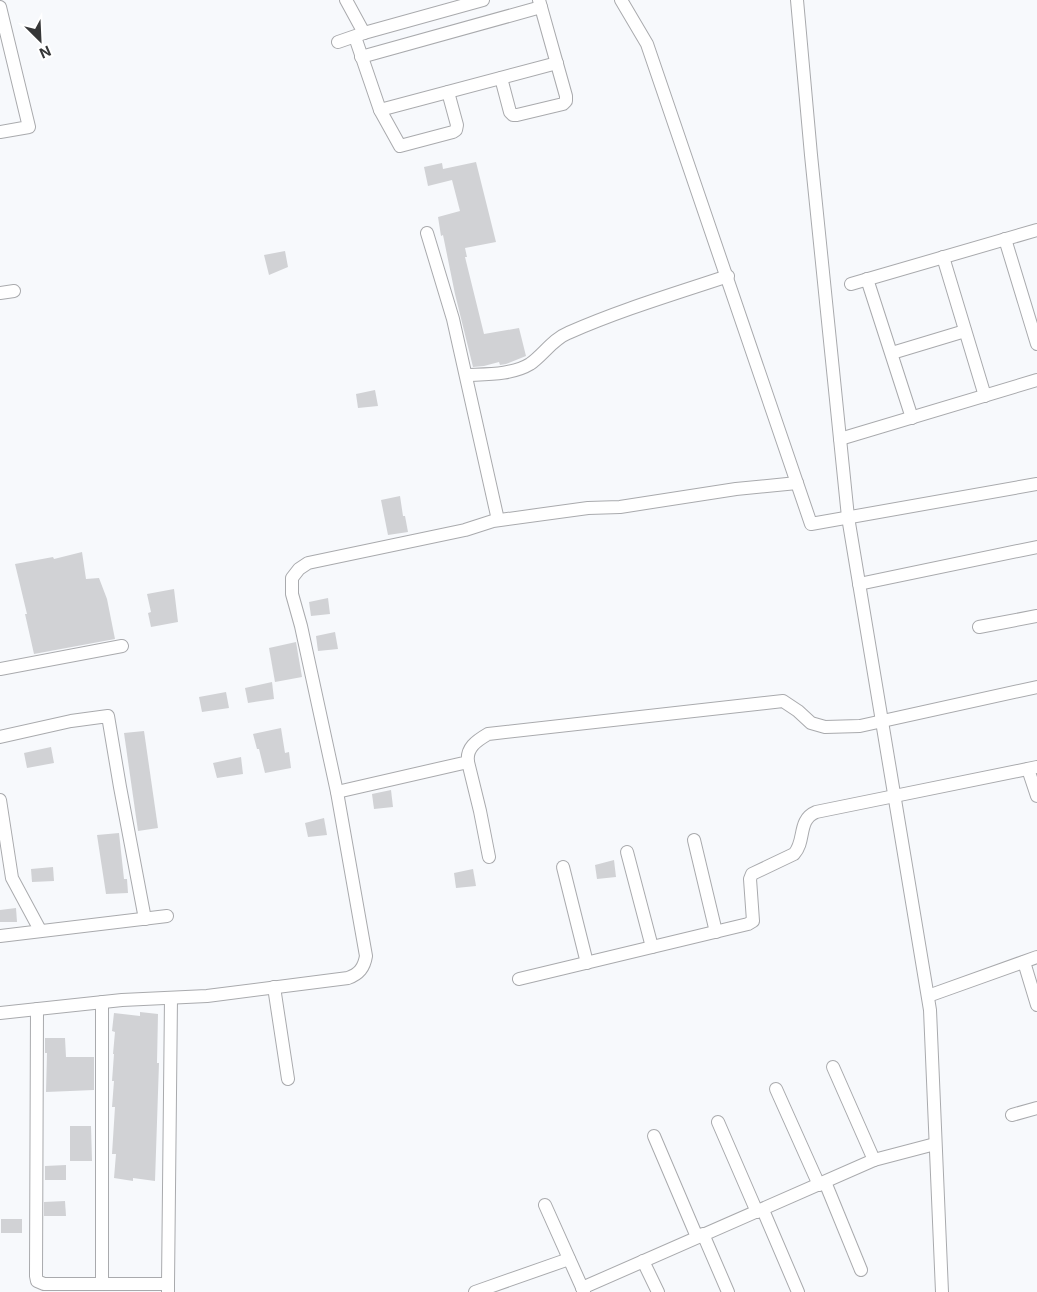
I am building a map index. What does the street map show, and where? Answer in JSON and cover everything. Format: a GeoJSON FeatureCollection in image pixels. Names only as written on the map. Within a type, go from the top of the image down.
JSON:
{"type":"FeatureCollection","features":[{"type":"Feature","properties":{"kind":"street"},"geometry":{"type":"LineString","coordinates":[[346,0],[359,35],[362,57],[380,110],[398,144],[404,146],[456,130],[457,125],[448,92]]}},
{"type":"Feature","properties":{"kind":"street"},"geometry":{"type":"LineString","coordinates":[[621,0],[647,44],[728,276],[811,524],[1037,484]]}},
{"type":"Feature","properties":{"kind":"street"},"geometry":{"type":"LineString","coordinates":[[797,0],[848,517],[930,1010],[942,1292]]}},
{"type":"Feature","properties":{"kind":"street"},"geometry":{"type":"LineString","coordinates":[[338,42],[413,20],[459,3],[479,1],[482,22]]}},
{"type":"Feature","properties":{"kind":"street"},"geometry":{"type":"LineString","coordinates":[[362,57],[540,3],[558,63],[566,101],[563,104],[512,115],[501,78]]}},
{"type":"Feature","properties":{"kind":"street"},"geometry":{"type":"LineString","coordinates":[[0,7],[29,127],[0,132]]}},
{"type":"Feature","properties":{"kind":"street"},"geometry":{"type":"LineString","coordinates":[[413,20],[419,40]]}},
{"type":"Feature","properties":{"kind":"street"},"geometry":{"type":"LineString","coordinates":[[380,110],[558,63]]}},
{"type":"Feature","properties":{"kind":"street"},"geometry":{"type":"LineString","coordinates":[[851,284],[1037,230]]}},
{"type":"Feature","properties":{"kind":"street"},"geometry":{"type":"LineString","coordinates":[[427,233],[453,318],[498,520]]}},
{"type":"Feature","properties":{"kind":"street"},"geometry":{"type":"LineString","coordinates":[[1005,239],[1032,310],[1037,344]]}},
{"type":"Feature","properties":{"kind":"street"},"geometry":{"type":"LineString","coordinates":[[943,257],[985,396]]}},
{"type":"Feature","properties":{"kind":"street"},"geometry":{"type":"LineString","coordinates":[[466,375],[498,374],[530,364],[566,334],[640,305],[728,276]]}},
{"type":"Feature","properties":{"kind":"street"},"geometry":{"type":"LineString","coordinates":[[867,279],[912,418]]}},
{"type":"Feature","properties":{"kind":"street"},"geometry":{"type":"LineString","coordinates":[[0,293],[14,291]]}},
{"type":"Feature","properties":{"kind":"street"},"geometry":{"type":"LineString","coordinates":[[892,353],[965,331]]}},
{"type":"Feature","properties":{"kind":"street"},"geometry":{"type":"LineString","coordinates":[[840,439],[1037,380]]}},
{"type":"Feature","properties":{"kind":"street"},"geometry":{"type":"LineString","coordinates":[[0,1013],[102,1002],[207,996],[348,978],[356,975],[365,963],[366,956],[337,792],[301,626],[292,594],[292,578],[299,569],[308,564],[465,530],[498,520],[588,508],[620,507],[736,489],[798,484]]}},
{"type":"Feature","properties":{"kind":"street"},"geometry":{"type":"LineString","coordinates":[[859,584],[1037,547]]}},
{"type":"Feature","properties":{"kind":"street"},"geometry":{"type":"LineString","coordinates":[[979,627],[1037,616]]}},
{"type":"Feature","properties":{"kind":"street"},"geometry":{"type":"LineString","coordinates":[[0,669],[122,646]]}},
{"type":"Feature","properties":{"kind":"street"},"geometry":{"type":"LineString","coordinates":[[489,857],[467,755],[470,748],[478,740],[488,734],[783,701],[812,723],[825,727],[860,726],[1037,687]]}},
{"type":"Feature","properties":{"kind":"street"},"geometry":{"type":"LineString","coordinates":[[0,737],[72,721],[108,716],[146,919]]}},
{"type":"Feature","properties":{"kind":"street"},"geometry":{"type":"LineString","coordinates":[[337,792],[468,762]]}},
{"type":"Feature","properties":{"kind":"street"},"geometry":{"type":"LineString","coordinates":[[519,979],[748,924],[753,920],[750,880],[752,874],[794,854],[798,850],[805,821],[809,815],[816,812],[1033,768],[1037,796]]}},
{"type":"Feature","properties":{"kind":"street"},"geometry":{"type":"LineString","coordinates":[[0,800],[12,878],[40,930]]}},
{"type":"Feature","properties":{"kind":"street"},"geometry":{"type":"LineString","coordinates":[[694,840],[716,932]]}},
{"type":"Feature","properties":{"kind":"street"},"geometry":{"type":"LineString","coordinates":[[627,852],[652,947]]}},
{"type":"Feature","properties":{"kind":"street"},"geometry":{"type":"LineString","coordinates":[[563,867],[588,963]]}},
{"type":"Feature","properties":{"kind":"street"},"geometry":{"type":"LineString","coordinates":[[0,936],[167,916]]}},
{"type":"Feature","properties":{"kind":"street"},"geometry":{"type":"LineString","coordinates":[[928,996],[1037,957]]}},
{"type":"Feature","properties":{"kind":"street"},"geometry":{"type":"LineString","coordinates":[[1024,962],[1037,1005]]}},
{"type":"Feature","properties":{"kind":"street"},"geometry":{"type":"LineString","coordinates":[[274,987],[288,1079]]}},
{"type":"Feature","properties":{"kind":"street"},"geometry":{"type":"LineString","coordinates":[[36,1009],[37,1281],[44,1284],[102,1284],[168,1288],[171,998]]}},
{"type":"Feature","properties":{"kind":"street"},"geometry":{"type":"LineString","coordinates":[[102,1002],[102,1284]]}},
{"type":"Feature","properties":{"kind":"street"},"geometry":{"type":"LineString","coordinates":[[833,1067],[874,1160]]}},
{"type":"Feature","properties":{"kind":"street"},"geometry":{"type":"LineString","coordinates":[[776,1089],[861,1270]]}},
{"type":"Feature","properties":{"kind":"street"},"geometry":{"type":"LineString","coordinates":[[1012,1115],[1037,1108]]}},
{"type":"Feature","properties":{"kind":"street"},"geometry":{"type":"LineString","coordinates":[[718,1122],[798,1292]]}},
{"type":"Feature","properties":{"kind":"street"},"geometry":{"type":"LineString","coordinates":[[654,1136],[728,1292]]}},
{"type":"Feature","properties":{"kind":"street"},"geometry":{"type":"LineString","coordinates":[[545,1205],[583,1290],[643,1261],[874,1160],[935,1144]]}},
{"type":"Feature","properties":{"kind":"street"},"geometry":{"type":"LineString","coordinates":[[475,1292],[569,1259]]}},
{"type":"Feature","properties":{"kind":"street"},"geometry":{"type":"LineString","coordinates":[[643,1261],[658,1292]]}},
{"type":"Feature","properties":{"kind":"building"},"geometry":{"type":"Polygon","coordinates":[[[476,162],[496,242],[465,248],[467,257],[465,257],[484,334],[519,328],[526,356],[506,364],[500,365],[499,362],[473,367],[438,217],[460,211],[452,180],[428,186],[424,167],[442,163],[443,169],[476,162]]]}},
{"type":"Feature","properties":{"kind":"building"},"geometry":{"type":"Polygon","coordinates":[[[285,251],[288,267],[269,275],[264,255],[285,251]]]}},
{"type":"Feature","properties":{"kind":"building"},"geometry":{"type":"Polygon","coordinates":[[[375,390],[378,406],[358,408],[356,394],[375,390]]]}},
{"type":"Feature","properties":{"kind":"building"},"geometry":{"type":"Polygon","coordinates":[[[400,496],[408,532],[388,535],[381,500],[400,496]]]}},
{"type":"Feature","properties":{"kind":"building"},"geometry":{"type":"Polygon","coordinates":[[[82,552],[86,579],[99,578],[107,599],[115,639],[34,654],[15,564],[53,557],[54,559],[82,552]]]}},
{"type":"Feature","properties":{"kind":"building"},"geometry":{"type":"Polygon","coordinates":[[[174,589],[178,622],[151,627],[148,613],[151,612],[147,594],[174,589]]]}},
{"type":"Feature","properties":{"kind":"building"},"geometry":{"type":"Polygon","coordinates":[[[328,598],[330,614],[311,616],[309,602],[328,598]]]}},
{"type":"Feature","properties":{"kind":"building"},"geometry":{"type":"Polygon","coordinates":[[[335,632],[338,649],[318,651],[316,636],[335,632]]]}},
{"type":"Feature","properties":{"kind":"building"},"geometry":{"type":"Polygon","coordinates":[[[296,642],[302,677],[275,682],[269,648],[296,642]]]}},
{"type":"Feature","properties":{"kind":"building"},"geometry":{"type":"Polygon","coordinates":[[[272,682],[274,699],[248,703],[245,688],[272,682]]]}},
{"type":"Feature","properties":{"kind":"building"},"geometry":{"type":"Polygon","coordinates":[[[226,692],[229,708],[202,712],[199,697],[226,692]]]}},
{"type":"Feature","properties":{"kind":"building"},"geometry":{"type":"Polygon","coordinates":[[[281,728],[285,753],[289,752],[291,768],[265,773],[253,734],[281,728]]]}},
{"type":"Feature","properties":{"kind":"building"},"geometry":{"type":"Polygon","coordinates":[[[144,731],[158,828],[138,831],[124,733],[144,731]]]}},
{"type":"Feature","properties":{"kind":"building"},"geometry":{"type":"Polygon","coordinates":[[[51,747],[54,763],[27,768],[24,753],[51,747]]]}},
{"type":"Feature","properties":{"kind":"building"},"geometry":{"type":"Polygon","coordinates":[[[241,757],[243,774],[217,778],[213,763],[241,757]]]}},
{"type":"Feature","properties":{"kind":"building"},"geometry":{"type":"Polygon","coordinates":[[[391,790],[393,807],[374,809],[372,794],[391,790]]]}},
{"type":"Feature","properties":{"kind":"building"},"geometry":{"type":"Polygon","coordinates":[[[324,818],[327,835],[308,837],[305,823],[324,818]]]}},
{"type":"Feature","properties":{"kind":"building"},"geometry":{"type":"Polygon","coordinates":[[[119,833],[124,879],[127,879],[128,893],[106,894],[97,835],[119,833]]]}},
{"type":"Feature","properties":{"kind":"building"},"geometry":{"type":"Polygon","coordinates":[[[614,860],[616,877],[597,879],[595,865],[614,860]]]}},
{"type":"Feature","properties":{"kind":"building"},"geometry":{"type":"Polygon","coordinates":[[[53,867],[54,881],[32,882],[31,869],[53,867]]]}},
{"type":"Feature","properties":{"kind":"building"},"geometry":{"type":"Polygon","coordinates":[[[473,869],[476,886],[456,888],[454,873],[473,869]]]}},
{"type":"Feature","properties":{"kind":"building"},"geometry":{"type":"Polygon","coordinates":[[[16,908],[17,922],[0,922],[0,910],[16,908]]]}},
{"type":"Feature","properties":{"kind":"building"},"geometry":{"type":"Polygon","coordinates":[[[140,1012],[158,1014],[157,1063],[159,1063],[155,1181],[133,1178],[133,1181],[114,1178],[116,1154],[112,1154],[115,1107],[112,1107],[114,1081],[112,1081],[115,1032],[112,1031],[114,1013],[140,1016],[140,1012]]]}},
{"type":"Feature","properties":{"kind":"building"},"geometry":{"type":"Polygon","coordinates":[[[45,1038],[65,1038],[66,1057],[94,1057],[94,1090],[46,1092],[47,1053],[45,1053],[45,1038]]]}},
{"type":"Feature","properties":{"kind":"building"},"geometry":{"type":"Polygon","coordinates":[[[70,1126],[91,1126],[92,1161],[70,1161],[70,1126]]]}},
{"type":"Feature","properties":{"kind":"building"},"geometry":{"type":"Polygon","coordinates":[[[66,1165],[66,1180],[45,1180],[45,1166],[66,1165]]]}},
{"type":"Feature","properties":{"kind":"building"},"geometry":{"type":"Polygon","coordinates":[[[65,1201],[66,1216],[44,1216],[44,1202],[65,1201]]]}},
{"type":"Feature","properties":{"kind":"building"},"geometry":{"type":"Polygon","coordinates":[[[1,1219],[22,1219],[22,1233],[1,1233],[1,1219]]]}}]}
